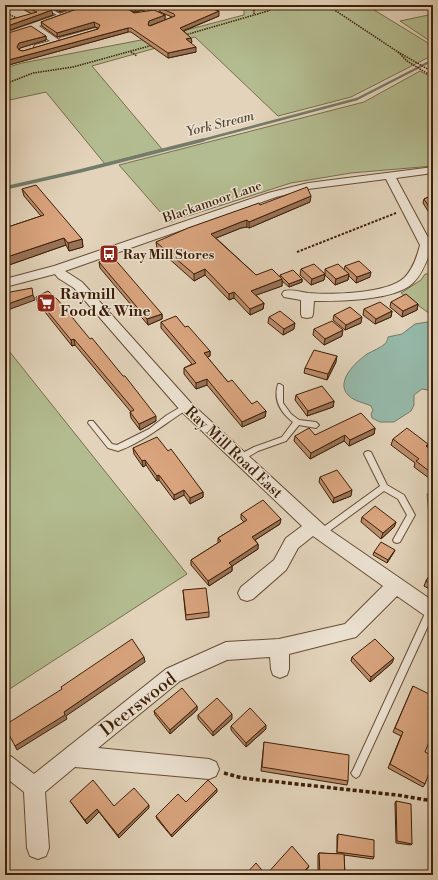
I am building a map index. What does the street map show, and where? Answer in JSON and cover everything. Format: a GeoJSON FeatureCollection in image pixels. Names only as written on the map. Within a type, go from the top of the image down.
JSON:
{"type":"FeatureCollection","features":[{"type":"Feature","properties":{"kind":"street"},"geometry":{"type":"LineString","coordinates":[[5,36],[35,27],[92,5]]}},
{"type":"Feature","properties":{"kind":"street"},"geometry":{"type":"LineString","coordinates":[[152,12],[165,5]]}},
{"type":"Feature","properties":{"kind":"street"},"geometry":{"type":"LineString","coordinates":[[35,27],[56,42]]}},
{"type":"Feature","properties":{"kind":"street"},"geometry":{"type":"LineString","coordinates":[[30,49],[95,30]]}},
{"type":"Feature","properties":{"kind":"street","name":"Blackamoor Lane"},"geometry":{"type":"LineString","coordinates":[[5,283],[58,269],[272,195],[308,186],[433,170]]}},
{"type":"Feature","properties":{"kind":"street"},"geometry":{"type":"LineString","coordinates":[[288,294],[308,297],[342,297],[371,294],[406,283],[421,264],[426,245],[389,175]]}},
{"type":"Feature","properties":{"kind":"street","name":"Ray Mill Road East"},"geometry":{"type":"LineString","coordinates":[[58,269],[62,275],[78,285],[186,407],[317,529],[432,610]]}},
{"type":"Feature","properties":{"kind":"street"},"geometry":{"type":"LineString","coordinates":[[307,314],[308,297]]}},
{"type":"Feature","properties":{"kind":"street"},"geometry":{"type":"LineString","coordinates":[[247,593],[280,565],[292,542],[317,529]]}},
{"type":"Feature","properties":{"kind":"street","name":"Deerswood"},"geometry":{"type":"LineString","coordinates":[[34,787],[173,675],[226,651],[279,648],[350,631],[396,585]]}},
{"type":"Feature","properties":{"kind":"street"},"geometry":{"type":"LineString","coordinates":[[279,648],[280,669]]}},
{"type":"Feature","properties":{"kind":"street","name":"Deerswood"},"geometry":{"type":"LineString","coordinates":[[72,756],[209,769]]}},
{"type":"Feature","properties":{"kind":"street"},"geometry":{"type":"LineString","coordinates":[[5,764],[34,787],[38,848]]}},
{"type":"Feature","properties":{"kind":"lane"},"geometry":{"type":"LineString","coordinates":[[34,7],[40,5],[62,16]]}},
{"type":"Feature","properties":{"kind":"lane"},"geometry":{"type":"LineString","coordinates":[[280,386],[280,403],[289,416],[297,422],[316,425]]}},
{"type":"Feature","properties":{"kind":"lane"},"geometry":{"type":"LineString","coordinates":[[91,423],[110,446],[118,448],[151,431],[169,417],[186,407]]}},
{"type":"Feature","properties":{"kind":"lane"},"geometry":{"type":"LineString","coordinates":[[240,458],[256,449],[284,439],[297,422]]}},
{"type":"Feature","properties":{"kind":"lane"},"geometry":{"type":"LineString","coordinates":[[368,454],[384,487],[401,497],[411,515],[397,540]]}},
{"type":"Feature","properties":{"kind":"lane"},"geometry":{"type":"LineString","coordinates":[[317,529],[384,487]]}},
{"type":"Feature","properties":{"kind":"lane"},"geometry":{"type":"LineString","coordinates":[[356,773],[432,610]]}},
{"type":"Feature","properties":{"kind":"path"},"geometry":{"type":"LineString","coordinates":[[254,5],[254,15]]}},
{"type":"Feature","properties":{"kind":"path"},"geometry":{"type":"LineString","coordinates":[[182,36],[268,11],[276,5]]}},
{"type":"Feature","properties":{"kind":"path"},"geometry":{"type":"LineString","coordinates":[[327,5],[398,52],[433,72]]}},
{"type":"Feature","properties":{"kind":"path"},"geometry":{"type":"LineString","coordinates":[[5,84],[28,75],[74,67],[154,45]]}},
{"type":"Feature","properties":{"kind":"path"},"geometry":{"type":"LineString","coordinates":[[131,52],[137,56]]}},
{"type":"Feature","properties":{"kind":"path"},"geometry":{"type":"LineString","coordinates":[[398,52],[406,61],[432,77]]}},
{"type":"Feature","properties":{"kind":"path"},"geometry":{"type":"LineString","coordinates":[[297,252],[396,213],[408,211]]}},
{"type":"Feature","properties":{"kind":"path"},"geometry":{"type":"LineString","coordinates":[[209,769],[242,778],[398,795],[433,801]]}},
{"type":"Feature","properties":{"kind":"shaded area"},"geometry":{"type":"Polygon","coordinates":[[[234,5],[366,5],[433,46],[433,55],[351,97],[278,116],[195,37],[92,66],[162,149],[105,164],[46,92],[5,101],[5,68],[22,63],[167,35],[244,15],[244,10],[234,5]]]}},
{"type":"Feature","properties":{"kind":"shaded area"},"geometry":{"type":"Polygon","coordinates":[[[433,14],[433,43],[400,21],[433,14]]]}},
{"type":"Feature","properties":{"kind":"shaded area"},"geometry":{"type":"Polygon","coordinates":[[[420,71],[433,78],[433,166],[351,173],[291,183],[169,222],[119,165],[364,102],[420,71]]]}},
{"type":"Feature","properties":{"kind":"shaded area"},"geometry":{"type":"Polygon","coordinates":[[[425,274],[433,274],[433,316],[401,293],[421,280],[425,274]]]}},
{"type":"Feature","properties":{"kind":"shaded area"},"geometry":{"type":"Polygon","coordinates":[[[433,321],[433,391],[422,389],[414,395],[414,405],[411,411],[394,422],[380,422],[372,418],[371,414],[373,410],[371,406],[353,399],[345,390],[345,378],[348,372],[362,357],[386,343],[388,337],[402,334],[415,324],[433,321]]]}},
{"type":"Feature","properties":{"kind":"shaded area"},"geometry":{"type":"Polygon","coordinates":[[[5,346],[187,574],[5,692],[5,346]]]}},
{"type":"Feature","properties":{"kind":"shaded area"},"geometry":{"type":"Polygon","coordinates":[[[433,490],[433,532],[430,528],[427,494],[433,490]]]}},
{"type":"Feature","properties":{"kind":"building"},"geometry":{"type":"Polygon","coordinates":[[[22,5],[42,5],[52,10],[5,27],[5,21],[37,12],[22,5]]]}},
{"type":"Feature","properties":{"kind":"building"},"geometry":{"type":"Polygon","coordinates":[[[54,5],[67,5],[59,8],[54,5]]]}},
{"type":"Feature","properties":{"kind":"building"},"geometry":{"type":"Polygon","coordinates":[[[88,5],[129,5],[125,7],[134,13],[154,10],[165,15],[149,21],[148,25],[150,26],[175,16],[174,14],[160,8],[164,5],[200,5],[219,11],[180,28],[191,38],[186,39],[196,47],[168,53],[131,28],[128,28],[5,61],[5,34],[31,26],[46,36],[19,43],[17,47],[19,50],[23,51],[98,29],[100,25],[94,22],[57,33],[41,22],[88,5]]]}},
{"type":"Feature","properties":{"kind":"building"},"geometry":{"type":"Polygon","coordinates":[[[129,5],[148,5],[135,8],[129,5]]]}},
{"type":"Feature","properties":{"kind":"building"},"geometry":{"type":"Polygon","coordinates":[[[36,185],[82,239],[68,243],[64,238],[7,257],[5,254],[5,228],[44,215],[22,189],[36,185]]]}},
{"type":"Feature","properties":{"kind":"building"},"geometry":{"type":"Polygon","coordinates":[[[307,187],[311,196],[249,222],[247,220],[211,234],[256,275],[272,269],[282,279],[251,291],[264,303],[250,309],[234,292],[229,294],[205,269],[194,274],[156,242],[188,228],[259,203],[260,205],[307,187]]]}},
{"type":"Feature","properties":{"kind":"building"},"geometry":{"type":"Polygon","coordinates":[[[433,195],[433,213],[424,199],[433,195]]]}},
{"type":"Feature","properties":{"kind":"building"},"geometry":{"type":"Polygon","coordinates":[[[113,257],[162,314],[147,319],[99,262],[113,257]]]}},
{"type":"Feature","properties":{"kind":"building"},"geometry":{"type":"Polygon","coordinates":[[[359,261],[371,272],[357,277],[345,266],[359,261]]]}},
{"type":"Feature","properties":{"kind":"building"},"geometry":{"type":"Polygon","coordinates":[[[314,264],[325,274],[312,279],[301,269],[314,264]]]}},
{"type":"Feature","properties":{"kind":"building"},"geometry":{"type":"Polygon","coordinates":[[[338,264],[349,274],[336,279],[325,269],[338,264]]]}},
{"type":"Feature","properties":{"kind":"building"},"geometry":{"type":"Polygon","coordinates":[[[293,270],[302,279],[289,284],[280,275],[293,270]]]}},
{"type":"Feature","properties":{"kind":"building"},"geometry":{"type":"Polygon","coordinates":[[[32,288],[33,295],[5,305],[5,293],[32,288]]]}},
{"type":"Feature","properties":{"kind":"building"},"geometry":{"type":"Polygon","coordinates":[[[48,291],[58,300],[90,339],[92,338],[123,376],[125,376],[156,416],[139,424],[130,412],[134,410],[74,339],[71,340],[36,297],[48,291]]]}},
{"type":"Feature","properties":{"kind":"building"},"geometry":{"type":"Polygon","coordinates":[[[406,294],[418,304],[403,311],[391,302],[406,294]]]}},
{"type":"Feature","properties":{"kind":"building"},"geometry":{"type":"Polygon","coordinates":[[[380,302],[392,311],[376,319],[364,309],[380,302]]]}},
{"type":"Feature","properties":{"kind":"building"},"geometry":{"type":"Polygon","coordinates":[[[350,307],[362,317],[346,325],[334,315],[350,307]]]}},
{"type":"Feature","properties":{"kind":"building"},"geometry":{"type":"Polygon","coordinates":[[[280,311],[295,323],[284,329],[269,317],[280,311]]]}},
{"type":"Feature","properties":{"kind":"building"},"geometry":{"type":"Polygon","coordinates":[[[176,316],[185,327],[188,326],[210,351],[204,353],[228,382],[232,380],[252,404],[257,401],[266,411],[242,422],[207,379],[196,383],[184,368],[196,363],[161,322],[176,316]]]}},
{"type":"Feature","properties":{"kind":"building"},"geometry":{"type":"Polygon","coordinates":[[[332,321],[343,330],[325,339],[314,329],[332,321]]]}},
{"type":"Feature","properties":{"kind":"building"},"geometry":{"type":"Polygon","coordinates":[[[314,350],[337,356],[328,374],[305,368],[314,350]]]}},
{"type":"Feature","properties":{"kind":"building"},"geometry":{"type":"Polygon","coordinates":[[[322,386],[334,401],[308,411],[296,395],[322,386]]]}},
{"type":"Feature","properties":{"kind":"building"},"geometry":{"type":"Polygon","coordinates":[[[361,413],[375,428],[350,440],[345,435],[311,453],[295,436],[309,428],[315,435],[361,413]]]}},
{"type":"Feature","properties":{"kind":"building"},"geometry":{"type":"Polygon","coordinates":[[[407,428],[428,444],[426,446],[433,452],[433,474],[416,461],[419,459],[393,439],[407,428]]]}},
{"type":"Feature","properties":{"kind":"building"},"geometry":{"type":"Polygon","coordinates":[[[157,437],[168,451],[171,449],[203,492],[190,498],[184,490],[174,495],[159,475],[157,476],[145,460],[142,461],[133,448],[157,437]]]}},
{"type":"Feature","properties":{"kind":"building"},"geometry":{"type":"Polygon","coordinates":[[[337,470],[352,490],[334,498],[320,477],[337,470]]]}},
{"type":"Feature","properties":{"kind":"building"},"geometry":{"type":"Polygon","coordinates":[[[263,500],[281,519],[252,537],[258,544],[229,563],[232,566],[208,581],[191,560],[221,541],[218,538],[247,520],[241,514],[263,500]]]}},
{"type":"Feature","properties":{"kind":"building"},"geometry":{"type":"Polygon","coordinates":[[[375,506],[396,522],[383,533],[362,517],[375,506]]]}},
{"type":"Feature","properties":{"kind":"building"},"geometry":{"type":"Polygon","coordinates":[[[381,542],[395,550],[388,560],[374,552],[381,542]]]}},
{"type":"Feature","properties":{"kind":"building"},"geometry":{"type":"Polygon","coordinates":[[[433,569],[433,585],[426,581],[433,569]]]}},
{"type":"Feature","properties":{"kind":"building"},"geometry":{"type":"Polygon","coordinates":[[[206,588],[209,612],[186,615],[183,590],[206,588]]]}},
{"type":"Feature","properties":{"kind":"building"},"geometry":{"type":"Polygon","coordinates":[[[132,639],[144,657],[64,712],[65,715],[15,746],[5,725],[62,689],[61,687],[132,639]]]}},
{"type":"Feature","properties":{"kind":"building"},"geometry":{"type":"Polygon","coordinates":[[[375,639],[394,658],[371,677],[352,657],[375,639]]]}},
{"type":"Feature","properties":{"kind":"building"},"geometry":{"type":"Polygon","coordinates":[[[413,686],[433,696],[428,708],[433,710],[433,732],[425,752],[433,756],[433,762],[425,784],[390,764],[403,732],[395,728],[413,686]]]}},
{"type":"Feature","properties":{"kind":"building"},"geometry":{"type":"Polygon","coordinates":[[[182,688],[197,706],[170,730],[154,711],[182,688]]]}},
{"type":"Feature","properties":{"kind":"building"},"geometry":{"type":"Polygon","coordinates":[[[217,698],[232,714],[213,732],[198,715],[217,698]]]}},
{"type":"Feature","properties":{"kind":"building"},"geometry":{"type":"Polygon","coordinates":[[[250,708],[266,725],[246,743],[231,726],[250,708]]]}},
{"type":"Feature","properties":{"kind":"building"},"geometry":{"type":"Polygon","coordinates":[[[264,742],[349,755],[348,781],[262,767],[264,742]]]}},
{"type":"Feature","properties":{"kind":"building"},"geometry":{"type":"Polygon","coordinates":[[[93,780],[114,806],[134,788],[149,805],[118,835],[97,809],[85,820],[70,801],[93,780]]]}},
{"type":"Feature","properties":{"kind":"building"},"geometry":{"type":"Polygon","coordinates":[[[208,780],[217,789],[171,835],[156,816],[178,794],[186,802],[208,780]]]}},
{"type":"Feature","properties":{"kind":"building"},"geometry":{"type":"Polygon","coordinates":[[[396,801],[411,804],[412,844],[397,841],[396,801]]]}},
{"type":"Feature","properties":{"kind":"building"},"geometry":{"type":"Polygon","coordinates":[[[338,834],[374,840],[374,857],[337,852],[338,834]]]}},
{"type":"Feature","properties":{"kind":"building"},"geometry":{"type":"Polygon","coordinates":[[[292,846],[309,866],[301,875],[266,875],[292,846]]]}},
{"type":"Feature","properties":{"kind":"building"},"geometry":{"type":"Polygon","coordinates":[[[319,853],[344,854],[345,875],[320,875],[319,853]]]}},
{"type":"Feature","properties":{"kind":"building"},"geometry":{"type":"Polygon","coordinates":[[[256,863],[266,875],[245,875],[256,863]]]}},
{"type":"Feature","properties":{"kind":"waterway","name":"York Stream"},"geometry":{"type":"LineString","coordinates":[[199,141],[357,99],[433,60]]}},
{"type":"Feature","properties":{"kind":"waterway","name":"York Stream"},"geometry":{"type":"LineString","coordinates":[[5,188],[203,140]]}},
{"type":"Feature","properties":{"kind":"place","name":"Ray Mill Stores"},"geometry":{"type":"Point","coordinates":[109,254]}},
{"type":"Feature","properties":{"kind":"place","name":"Raymill Food & Wine"},"geometry":{"type":"Point","coordinates":[46,303]}}]}
